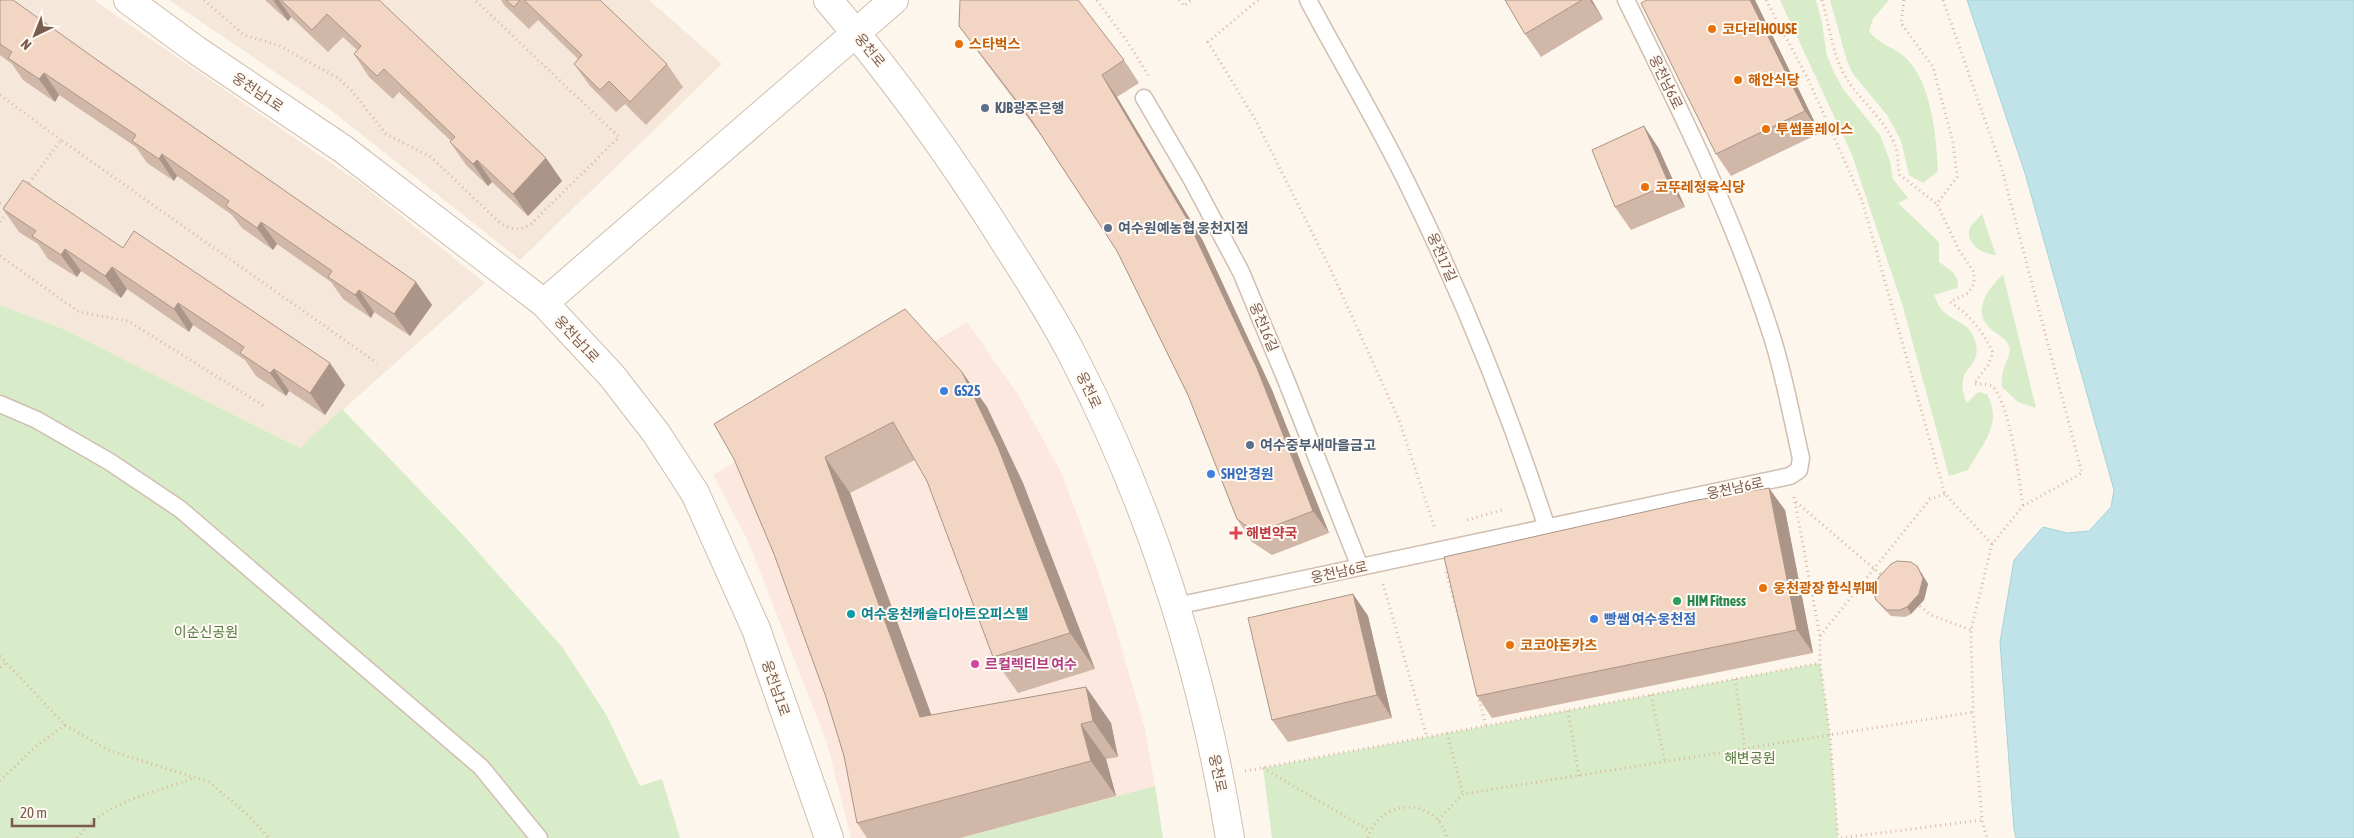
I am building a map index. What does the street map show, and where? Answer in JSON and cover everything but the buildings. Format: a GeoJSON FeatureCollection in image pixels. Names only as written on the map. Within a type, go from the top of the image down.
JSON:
{"type":"FeatureCollection","features":[{"type":"Feature","properties":{"kind":"street","name":"웅천남1로"},"geometry":{"type":"LineString","coordinates":[[128,0],[196,50],[343,149],[544,303],[612,376],[656,434],[695,493],[756,629],[828,838]]}},
{"type":"Feature","properties":{"kind":"street","name":"웅천로"},"geometry":{"type":"LineString","coordinates":[[828,0],[893,78],[982,204],[1074,358],[1113,443],[1176,606],[1220,776],[1230,838]]}},
{"type":"Feature","properties":{"kind":"street"},"geometry":{"type":"LineString","coordinates":[[544,303],[894,0]]}},
{"type":"Feature","properties":{"kind":"lane","name":"웅천17길"},"geometry":{"type":"LineString","coordinates":[[1308,0],[1383,137],[1438,248],[1524,456],[1547,528]]}},
{"type":"Feature","properties":{"kind":"lane","name":"웅천남6로"},"geometry":{"type":"LineString","coordinates":[[1176,606],[1790,476],[1799,470],[1801,458],[1774,341],[1727,214],[1682,115],[1626,0]]}},
{"type":"Feature","properties":{"kind":"lane","name":"웅천16길"},"geometry":{"type":"LineString","coordinates":[[1144,98],[1192,180],[1241,272],[1360,567]]}},
{"type":"Feature","properties":{"kind":"lane"},"geometry":{"type":"LineString","coordinates":[[0,404],[37,420],[110,462],[180,509],[481,767],[539,838]]}},
{"type":"Feature","properties":{"kind":"path"},"geometry":{"type":"LineString","coordinates":[[204,0],[244,35],[278,45],[338,78],[386,134],[431,157],[499,222],[510,229],[519,230],[530,225],[619,137],[475,0]]}},
{"type":"Feature","properties":{"kind":"path"},"geometry":{"type":"LineString","coordinates":[[1179,0],[1184,6],[1191,0]]}},
{"type":"Feature","properties":{"kind":"path"},"geometry":{"type":"LineString","coordinates":[[1258,0],[1208,42],[1255,119],[1334,277],[1399,420],[1441,550],[1460,624]]}},
{"type":"Feature","properties":{"kind":"path"},"geometry":{"type":"LineString","coordinates":[[1766,0],[1808,79],[1862,200],[1945,494],[1992,544]]}},
{"type":"Feature","properties":{"kind":"path"},"geometry":{"type":"LineString","coordinates":[[1822,0],[1842,72],[1853,89],[1878,117],[1896,146],[1900,175],[1936,204],[1959,250],[1974,272],[1974,284],[1968,293],[1950,302],[1966,312],[1988,342],[1993,353],[1988,365],[1974,384],[1984,383],[1993,387],[2000,399],[2014,446],[2023,506]]}},
{"type":"Feature","properties":{"kind":"path"},"geometry":{"type":"LineString","coordinates":[[1904,0],[1901,23],[1933,67],[1953,142],[1957,177],[1936,204]]}},
{"type":"Feature","properties":{"kind":"path"},"geometry":{"type":"LineString","coordinates":[[1944,0],[2001,166],[2082,473],[2023,506],[1992,544],[1972,630],[1973,712],[1982,820],[1987,838]]}},
{"type":"Feature","properties":{"kind":"path"},"geometry":{"type":"LineString","coordinates":[[0,95],[377,363]]}},
{"type":"Feature","properties":{"kind":"path"},"geometry":{"type":"LineString","coordinates":[[21,194],[61,140]]}},
{"type":"Feature","properties":{"kind":"path"},"geometry":{"type":"LineString","coordinates":[[0,202],[9,210],[0,222]]}},
{"type":"Feature","properties":{"kind":"path"},"geometry":{"type":"LineString","coordinates":[[0,256],[80,312],[128,321],[264,406]]}},
{"type":"Feature","properties":{"kind":"path"},"geometry":{"type":"LineString","coordinates":[[1790,476],[1820,636],[1820,663],[1830,735],[1840,838],[1982,820]]}},
{"type":"Feature","properties":{"kind":"path"},"geometry":{"type":"LineString","coordinates":[[1820,636],[1930,499],[1945,494]]}},
{"type":"Feature","properties":{"kind":"path"},"geometry":{"type":"LineString","coordinates":[[1795,501],[1888,580]]}},
{"type":"Feature","properties":{"kind":"path"},"geometry":{"type":"LineString","coordinates":[[1377,564],[1427,737]]}},
{"type":"Feature","properties":{"kind":"path"},"geometry":{"type":"LineString","coordinates":[[1910,598],[1931,615],[1972,630]]}},
{"type":"Feature","properties":{"kind":"path"},"geometry":{"type":"LineString","coordinates":[[0,656],[65,725],[108,750],[209,782],[247,814],[269,838]]}},
{"type":"Feature","properties":{"kind":"path"},"geometry":{"type":"LineString","coordinates":[[0,667],[7,662]]}},
{"type":"Feature","properties":{"kind":"path"},"geometry":{"type":"LineString","coordinates":[[1220,776],[1820,663]]}},
{"type":"Feature","properties":{"kind":"path"},"geometry":{"type":"LineString","coordinates":[[1735,679],[1745,748]]}},
{"type":"Feature","properties":{"kind":"path"},"geometry":{"type":"LineString","coordinates":[[1476,689],[1486,726]]}},
{"type":"Feature","properties":{"kind":"path"},"geometry":{"type":"LineString","coordinates":[[1651,695],[1665,761]]}},
{"type":"Feature","properties":{"kind":"path"},"geometry":{"type":"LineString","coordinates":[[1568,711],[1579,776]]}},
{"type":"Feature","properties":{"kind":"path"},"geometry":{"type":"LineString","coordinates":[[1438,820],[1463,794],[1973,712]]}},
{"type":"Feature","properties":{"kind":"path"},"geometry":{"type":"LineString","coordinates":[[0,781],[34,747],[65,725]]}},
{"type":"Feature","properties":{"kind":"path"},"geometry":{"type":"LineString","coordinates":[[1447,733],[1463,794]]}},
{"type":"Feature","properties":{"kind":"path"},"geometry":{"type":"LineString","coordinates":[[1263,768],[1370,831]]}},
{"type":"Feature","properties":{"kind":"path"},"geometry":{"type":"LineString","coordinates":[[77,838],[90,822],[106,811],[126,801],[195,777]]}},
{"type":"Feature","properties":{"kind":"path"},"geometry":{"type":"LineString","coordinates":[[1368,838],[1377,820],[1387,811],[1400,807],[1420,809],[1438,820],[1447,838]]}},
{"type":"Feature","properties":{"kind":"shaded area"},"geometry":{"type":"Polygon","coordinates":[[[0,0],[94,0],[363,185],[485,283],[300,448],[61,328],[0,305],[0,0]]]}},
{"type":"Feature","properties":{"kind":"shaded area"},"geometry":{"type":"Polygon","coordinates":[[[169,0],[649,0],[722,64],[520,260],[328,108],[169,0]]]}},
{"type":"Feature","properties":{"kind":"shaded area"},"geometry":{"type":"Polygon","coordinates":[[[967,322],[1019,396],[1062,474],[1099,574],[1114,622],[1145,729],[1155,786],[960,838],[851,838],[827,743],[748,541],[713,475],[967,322]]]}},
{"type":"Feature","properties":{"kind":"green space"},"geometry":{"type":"Polygon","coordinates":[[[1780,0],[1816,0],[1827,56],[1834,72],[1843,89],[1880,135],[1890,161],[1893,179],[1908,198],[1898,203],[1939,242],[1939,262],[1953,273],[1958,280],[1957,288],[1934,295],[1942,310],[1967,327],[1974,337],[1977,350],[1976,356],[1962,383],[1967,403],[1978,392],[1987,394],[1993,415],[1992,424],[1985,442],[1968,470],[1949,476],[1903,307],[1852,155],[1780,0]]]}},
{"type":"Feature","properties":{"kind":"green space"},"geometry":{"type":"Polygon","coordinates":[[[1830,0],[1889,0],[1873,19],[1869,31],[1877,39],[1906,58],[1915,69],[1927,96],[1934,126],[1938,171],[1923,183],[1909,175],[1901,141],[1887,115],[1853,74],[1847,61],[1830,0]]]}},
{"type":"Feature","properties":{"kind":"green space"},"geometry":{"type":"Polygon","coordinates":[[[1982,214],[1996,255],[1980,250],[1969,237],[1971,226],[1982,214]]]}},
{"type":"Feature","properties":{"kind":"green space"},"geometry":{"type":"Polygon","coordinates":[[[2003,274],[2036,408],[2018,402],[2002,387],[2002,374],[2010,350],[2009,346],[2004,339],[1992,330],[1982,316],[1982,308],[1987,294],[2003,274]]]}},
{"type":"Feature","properties":{"kind":"green space","name":"이순신공원"},"geometry":{"type":"Polygon","coordinates":[[[0,305],[61,328],[300,448],[342,409],[463,535],[563,648],[607,716],[640,786],[662,779],[680,838],[0,838],[0,305]]]}},
{"type":"Feature","properties":{"kind":"green space","name":"해변공원"},"geometry":{"type":"Polygon","coordinates":[[[1820,663],[1830,735],[1838,838],[1272,838],[1263,768],[1820,663]]]}},
{"type":"Feature","properties":{"kind":"green space"},"geometry":{"type":"Polygon","coordinates":[[[1155,786],[1163,838],[960,838],[1155,786]]]}},
{"type":"Feature","properties":{"kind":"water"},"geometry":{"type":"Polygon","coordinates":[[[1967,0],[2354,0],[2354,838],[2016,838],[2000,642],[2014,560],[2043,527],[2067,533],[2089,531],[2111,507],[2114,490],[2025,173],[1967,0]]]}},
{"type":"Feature","properties":{"kind":"place","name":"코다리HOUSE"},"geometry":{"type":"Point","coordinates":[1712,29]}},
{"type":"Feature","properties":{"kind":"place","name":"스타벅스"},"geometry":{"type":"Point","coordinates":[959,44]}},
{"type":"Feature","properties":{"kind":"place","name":"해안식당"},"geometry":{"type":"Point","coordinates":[1738,80]}},
{"type":"Feature","properties":{"kind":"place","name":"KJB광주은행"},"geometry":{"type":"Point","coordinates":[985,108]}},
{"type":"Feature","properties":{"kind":"place","name":"투썸플레이스"},"geometry":{"type":"Point","coordinates":[1766,129]}},
{"type":"Feature","properties":{"kind":"place","name":"코뚜레정육식당"},"geometry":{"type":"Point","coordinates":[1645,187]}},
{"type":"Feature","properties":{"kind":"place","name":"여수원예농협 웅천지점"},"geometry":{"type":"Point","coordinates":[1108,228]}},
{"type":"Feature","properties":{"kind":"place","name":"GS25"},"geometry":{"type":"Point","coordinates":[944,391]}},
{"type":"Feature","properties":{"kind":"place","name":"여수중부새마을금고"},"geometry":{"type":"Point","coordinates":[1250,445]}},
{"type":"Feature","properties":{"kind":"place","name":"SH안경원"},"geometry":{"type":"Point","coordinates":[1211,474]}},
{"type":"Feature","properties":{"kind":"place","name":"해변약국"},"geometry":{"type":"Point","coordinates":[1236,533]}},
{"type":"Feature","properties":{"kind":"place","name":"웅천광장 한식뷔페"},"geometry":{"type":"Point","coordinates":[1763,588]}},
{"type":"Feature","properties":{"kind":"place","name":"HIM Fitness"},"geometry":{"type":"Point","coordinates":[1677,601]}},
{"type":"Feature","properties":{"kind":"place","name":"여수웅천캐슬디아트오피스텔"},"geometry":{"type":"Point","coordinates":[851,614]}},
{"type":"Feature","properties":{"kind":"place","name":"빵쌤 여수웅천점"},"geometry":{"type":"Point","coordinates":[1594,619]}},
{"type":"Feature","properties":{"kind":"place","name":"코코야돈카츠"},"geometry":{"type":"Point","coordinates":[1510,645]}},
{"type":"Feature","properties":{"kind":"place","name":"르컬렉티브 여수"},"geometry":{"type":"Point","coordinates":[975,664]}}]}
